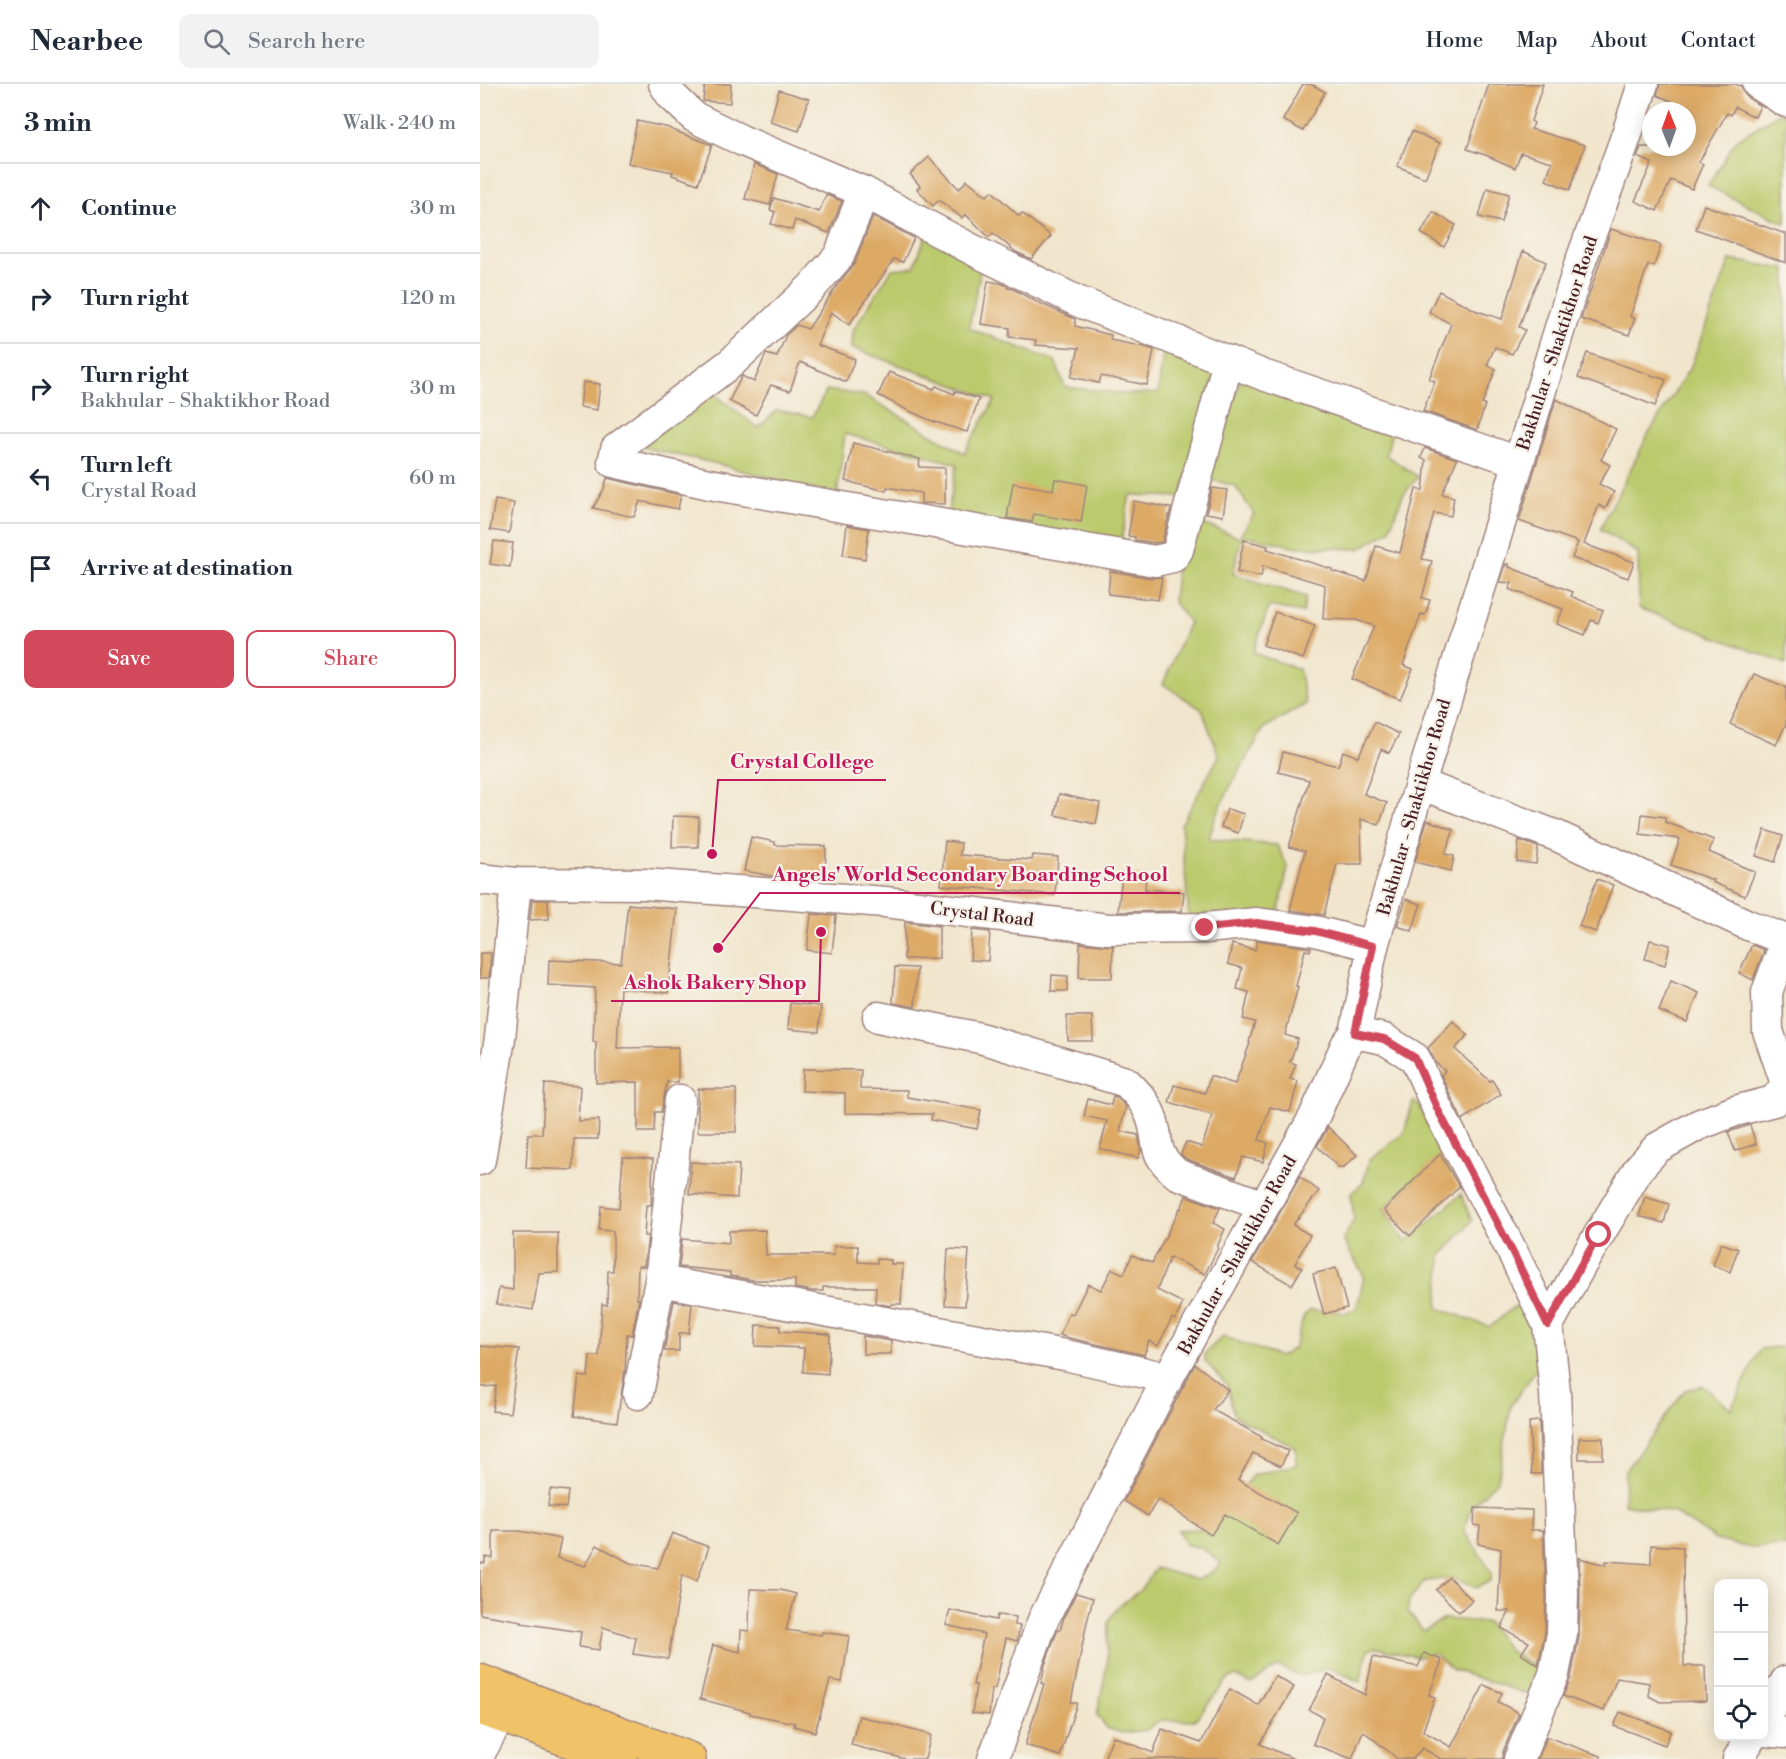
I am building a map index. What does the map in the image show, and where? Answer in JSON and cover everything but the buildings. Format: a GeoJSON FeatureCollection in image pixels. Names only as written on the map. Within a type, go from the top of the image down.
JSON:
{"type":"FeatureCollection","features":[{"type":"Feature","properties":{"kind":"highway"},"geometry":{"type":"LineString","coordinates":[[480,1681],[689,1759]]}},
{"type":"Feature","properties":{"kind":"highway"},"geometry":{"type":"LineString","coordinates":[[490,1712],[620,1759]]}},
{"type":"Feature","properties":{"kind":"street"},"geometry":{"type":"LineString","coordinates":[[664,84],[694,117],[743,141],[864,192],[975,251],[1077,301],[1263,375],[1518,462]]}},
{"type":"Feature","properties":{"kind":"street","name":"Bakhular - Shaktikhor Road"},"geometry":{"type":"LineString","coordinates":[[993,1759],[1043,1620],[1168,1378],[1314,1117],[1346,1045],[1355,1033],[1373,946],[1420,784],[1579,266],[1626,137],[1642,84]]}},
{"type":"Feature","properties":{"kind":"street"},"geometry":{"type":"LineString","coordinates":[[1758,84],[1786,102]]}},
{"type":"Feature","properties":{"kind":"street"},"geometry":{"type":"LineString","coordinates":[[864,192],[838,256],[811,288],[731,363],[616,449],[613,462],[709,484],[1155,561],[1173,558],[1179,549],[1228,361]]}},
{"type":"Feature","properties":{"kind":"street"},"geometry":{"type":"LineString","coordinates":[[1420,784],[1557,836],[1748,925],[1786,940],[1767,992],[1768,1031],[1786,1084],[1774,1101],[1735,1111],[1698,1125],[1657,1148],[1639,1168],[1548,1325]]}},
{"type":"Feature","properties":{"kind":"street","name":"Crystal Road"},"geometry":{"type":"LineString","coordinates":[[480,879],[516,883],[644,884],[885,902],[1108,929],[1205,928],[1257,923],[1315,931],[1373,946]]}},
{"type":"Feature","properties":{"kind":"street"},"geometry":{"type":"LineString","coordinates":[[480,1160],[500,1038],[516,883]]}},
{"type":"Feature","properties":{"kind":"street"},"geometry":{"type":"LineString","coordinates":[[878,1017],[980,1038],[1126,1082],[1143,1100],[1152,1118],[1157,1150],[1166,1165],[1177,1174],[1264,1206]]}},
{"type":"Feature","properties":{"kind":"street"},"geometry":{"type":"LineString","coordinates":[[1355,1033],[1384,1039],[1415,1058],[1438,1110],[1548,1325],[1555,1392],[1563,1594],[1562,1634],[1554,1674],[1519,1759]]}},
{"type":"Feature","properties":{"kind":"street"},"geometry":{"type":"LineString","coordinates":[[638,1394],[660,1281],[681,1100]]}},
{"type":"Feature","properties":{"kind":"street"},"geometry":{"type":"LineString","coordinates":[[660,1281],[1065,1355],[1168,1378]]}},
{"type":"Feature","properties":{"kind":"street"},"geometry":{"type":"LineString","coordinates":[[1768,1711],[1786,1681]]}},
{"type":"Feature","properties":{"kind":"street"},"geometry":{"type":"LineString","coordinates":[[480,1753],[490,1712]]}},
{"type":"Feature","properties":{"kind":"street"},"geometry":{"type":"LineString","coordinates":[[1749,1747],[1786,1733]]}},
{"type":"Feature","properties":{"kind":"green space"},"geometry":{"type":"Polygon","coordinates":[[[1779,113],[1786,116],[1786,224],[1708,186],[1736,140],[1779,113]]]}},
{"type":"Feature","properties":{"kind":"green space"},"geometry":{"type":"Polygon","coordinates":[[[926,235],[981,268],[969,328],[1055,361],[1065,387],[1129,394],[1158,393],[1164,346],[1218,366],[1181,497],[1130,495],[1120,547],[947,517],[957,464],[845,434],[837,496],[714,463],[641,447],[712,392],[758,428],[777,410],[812,417],[827,390],[864,395],[964,453],[995,400],[852,348],[853,330],[892,269],[914,267],[926,235]]]}},
{"type":"Feature","properties":{"kind":"green space"},"geometry":{"type":"Polygon","coordinates":[[[1730,260],[1786,269],[1786,664],[1639,608],[1638,553],[1600,529],[1649,433],[1691,366],[1730,260]]]}},
{"type":"Feature","properties":{"kind":"green space"},"geometry":{"type":"Polygon","coordinates":[[[1241,378],[1392,432],[1386,455],[1418,477],[1403,495],[1389,531],[1359,549],[1297,547],[1247,536],[1241,540],[1233,574],[1306,597],[1303,613],[1269,606],[1253,653],[1299,669],[1306,704],[1264,728],[1231,785],[1215,818],[1209,839],[1277,845],[1288,867],[1278,915],[1189,919],[1181,825],[1219,756],[1202,710],[1163,684],[1189,622],[1173,601],[1176,570],[1200,523],[1239,537],[1254,514],[1235,486],[1207,479],[1241,378]]]}},
{"type":"Feature","properties":{"kind":"green space"},"geometry":{"type":"Polygon","coordinates":[[[1413,1101],[1420,1106],[1441,1155],[1383,1209],[1406,1242],[1461,1194],[1472,1221],[1441,1256],[1438,1308],[1490,1327],[1511,1309],[1529,1303],[1551,1349],[1511,1405],[1498,1480],[1474,1504],[1464,1530],[1492,1573],[1490,1581],[1477,1588],[1452,1578],[1425,1581],[1409,1600],[1408,1612],[1423,1631],[1445,1619],[1487,1622],[1509,1651],[1541,1670],[1541,1686],[1527,1694],[1453,1670],[1434,1653],[1418,1657],[1376,1648],[1368,1650],[1360,1682],[1330,1668],[1300,1676],[1278,1666],[1251,1684],[1236,1676],[1228,1679],[1194,1721],[1160,1720],[1147,1730],[1122,1733],[1107,1728],[1097,1715],[1107,1665],[1108,1622],[1118,1607],[1140,1590],[1156,1568],[1198,1580],[1215,1570],[1221,1563],[1202,1548],[1185,1544],[1178,1530],[1212,1528],[1253,1475],[1296,1465],[1296,1448],[1234,1416],[1227,1385],[1205,1361],[1205,1353],[1223,1336],[1280,1357],[1294,1348],[1304,1316],[1310,1310],[1345,1313],[1357,1308],[1364,1276],[1343,1240],[1354,1219],[1351,1194],[1363,1183],[1370,1159],[1404,1133],[1413,1101]]]}},
{"type":"Feature","properties":{"kind":"green space"},"geometry":{"type":"Polygon","coordinates":[[[1786,1346],[1786,1546],[1751,1548],[1716,1540],[1675,1513],[1624,1504],[1625,1471],[1685,1390],[1703,1386],[1731,1409],[1760,1349],[1786,1346]]]}},
{"type":"Feature","properties":{"kind":"place","name":"Crystal College"},"geometry":{"type":"Point","coordinates":[712,854]}},
{"type":"Feature","properties":{"kind":"place","name":"Ashok Bakery Shop"},"geometry":{"type":"Point","coordinates":[821,932]}},
{"type":"Feature","properties":{"kind":"place","name":"Angels' World Secondary Boarding School"},"geometry":{"type":"Point","coordinates":[718,948]}},
{"type":"Feature","properties":{"kind":"route"},"geometry":{"type":"LineString","coordinates":[[1205,928],[1257,923],[1315,931],[1373,946],[1355,1033],[1384,1039],[1415,1058],[1438,1110],[1548,1325],[1599,1235]]}}]}
